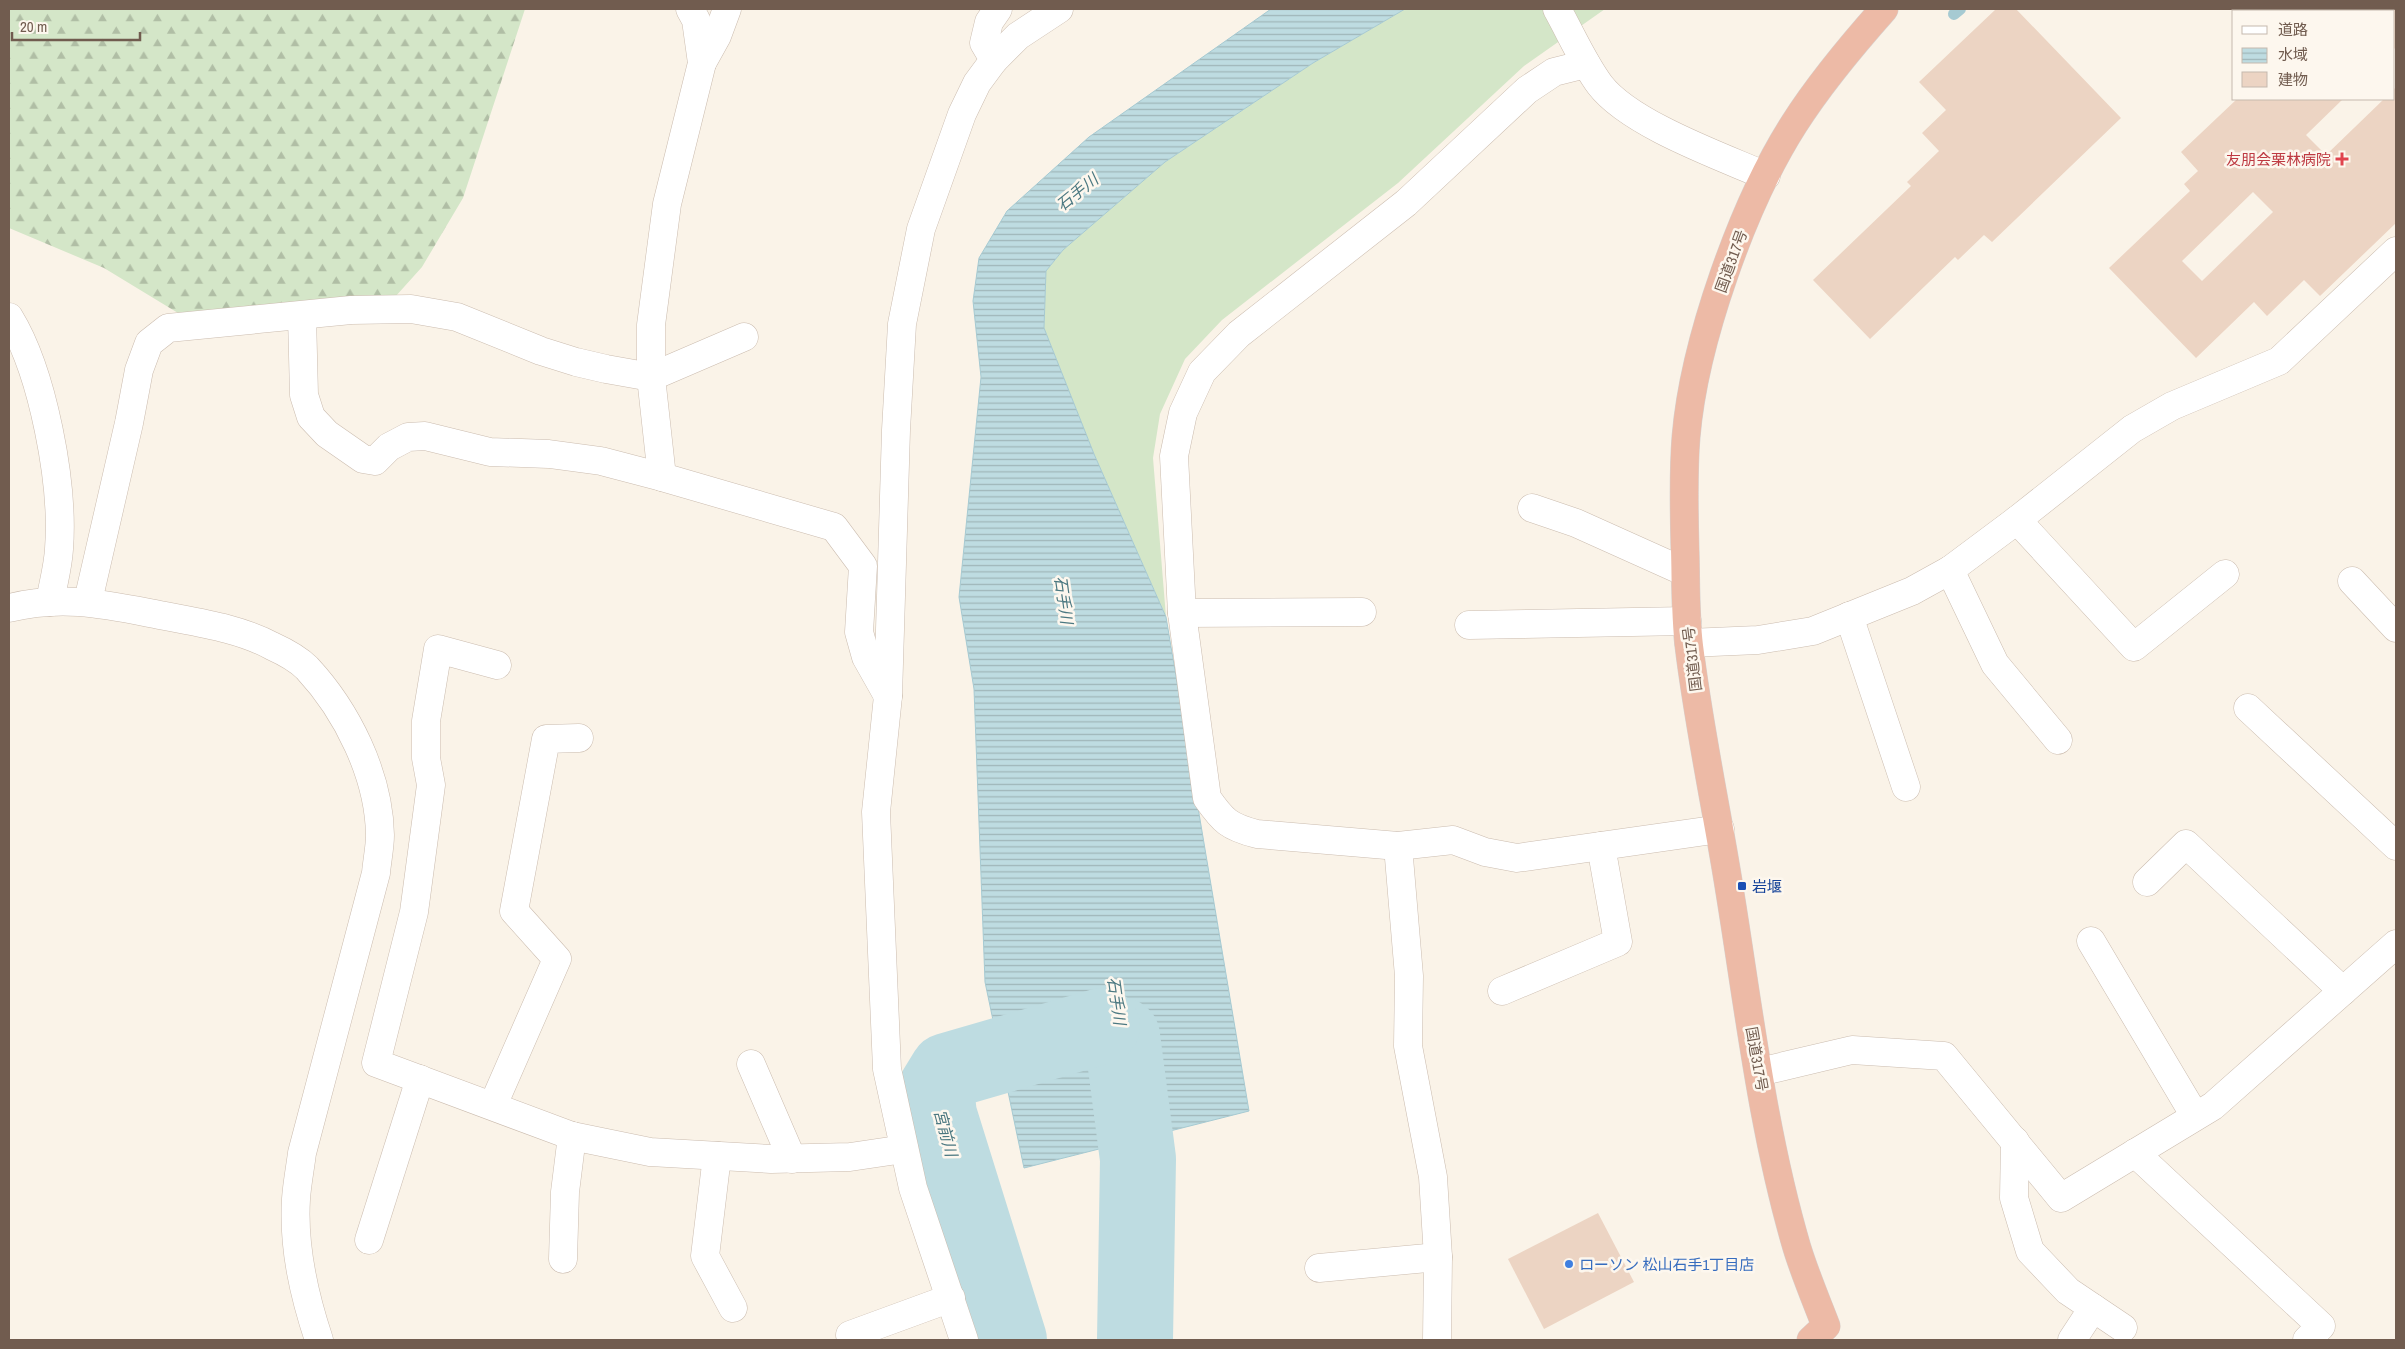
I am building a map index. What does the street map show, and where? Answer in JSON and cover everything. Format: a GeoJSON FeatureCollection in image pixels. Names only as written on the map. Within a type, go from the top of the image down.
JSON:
{"type":"FeatureCollection","features":[{"type":"Feature","properties":{"kind":"highway","name":"国道317号"},"geometry":{"type":"LineString","coordinates":[[1811,1340],[1826,1326],[1797,1249],[1776,1162],[1699,716],[1688,632],[1685,572],[1684,489],[1686,436],[1694,384],[1720,290],[1738,241],[1766,176],[1794,125],[1826,80],[1884,9]]}},
{"type":"Feature","properties":{"kind":"street"},"geometry":{"type":"LineString","coordinates":[[690,9],[696,20],[702,63]]}},
{"type":"Feature","properties":{"kind":"street"},"geometry":{"type":"LineString","coordinates":[[662,478],[651,376],[651,325],[667,204],[702,63],[717,36],[727,9]]}},
{"type":"Feature","properties":{"kind":"street"},"geometry":{"type":"LineString","coordinates":[[994,60],[984,42],[989,22],[998,9]]}},
{"type":"Feature","properties":{"kind":"street"},"geometry":{"type":"LineString","coordinates":[[964,1340],[912,1188],[888,1069],[876,812],[888,696],[896,430],[902,324],[921,229],[962,114],[977,83],[994,60],[1018,36],[1059,9]]}},
{"type":"Feature","properties":{"kind":"street"},"geometry":{"type":"LineString","coordinates":[[1557,9],[1582,56],[1602,86],[1620,102],[1653,125],[1766,176]]}},
{"type":"Feature","properties":{"kind":"street"},"geometry":{"type":"LineString","coordinates":[[1582,56],[1527,90],[1406,203],[1239,334],[1202,372],[1184,413],[1174,456],[1182,613],[1207,798],[1223,820],[1236,829],[1257,834],[1398,846],[1453,840],[1485,852],[1517,858],[1720,829]]}},
{"type":"Feature","properties":{"kind":"street"},"geometry":{"type":"LineString","coordinates":[[1469,625],[1688,632],[1758,640],[1804,632],[1912,591],[1950,570],[2018,520],[2132,429],[2172,406],[2278,361],[2396,251]]}},
{"type":"Feature","properties":{"kind":"street"},"geometry":{"type":"LineString","coordinates":[[88,601],[129,423],[139,370],[149,343],[168,328],[351,310],[411,309],[457,317],[541,351],[576,362],[606,370],[651,376],[744,337]]}},
{"type":"Feature","properties":{"kind":"street"},"geometry":{"type":"LineString","coordinates":[[302,316],[304,395],[311,416],[327,434],[363,460],[375,461],[389,447],[408,437],[425,436],[490,452],[549,454],[601,461],[834,527],[863,566],[859,632],[866,657],[888,696]]}},
{"type":"Feature","properties":{"kind":"street"},"geometry":{"type":"LineString","coordinates":[[9,317],[21,337],[46,419],[59,488],[59,549],[50,602]]}},
{"type":"Feature","properties":{"kind":"street"},"geometry":{"type":"LineString","coordinates":[[1532,508],[1576,523],[1685,572]]}},
{"type":"Feature","properties":{"kind":"street"},"geometry":{"type":"LineString","coordinates":[[2018,520],[2134,647],[2225,574]]}},
{"type":"Feature","properties":{"kind":"street"},"geometry":{"type":"LineString","coordinates":[[1950,570],[1995,664],[2058,740]]}},
{"type":"Feature","properties":{"kind":"street"},"geometry":{"type":"LineString","coordinates":[[2352,581],[2396,628]]}},
{"type":"Feature","properties":{"kind":"street"},"geometry":{"type":"LineString","coordinates":[[9,608],[50,602],[88,601],[220,627],[270,645],[306,667],[339,710],[361,753],[376,797],[380,836],[376,873],[302,1153],[296,1200],[297,1241],[302,1283],[320,1340]]}},
{"type":"Feature","properties":{"kind":"street"},"geometry":{"type":"LineString","coordinates":[[1182,613],[1362,612]]}},
{"type":"Feature","properties":{"kind":"street"},"geometry":{"type":"LineString","coordinates":[[1849,616],[1906,786]]}},
{"type":"Feature","properties":{"kind":"street"},"geometry":{"type":"LineString","coordinates":[[497,665],[438,649],[426,721],[426,758],[432,785],[414,912],[376,1063],[494,1105],[572,1136],[650,1152],[792,1159],[850,1157],[904,1149]]}},
{"type":"Feature","properties":{"kind":"street"},"geometry":{"type":"LineString","coordinates":[[2248,708],[2396,846]]}},
{"type":"Feature","properties":{"kind":"street"},"geometry":{"type":"LineString","coordinates":[[494,1105],[557,959],[514,911],[546,739],[579,738]]}},
{"type":"Feature","properties":{"kind":"street"},"geometry":{"type":"LineString","coordinates":[[2147,882],[2186,844],[2343,991]]}},
{"type":"Feature","properties":{"kind":"street"},"geometry":{"type":"LineString","coordinates":[[1398,846],[1409,976],[1408,1046],[1433,1177],[1438,1257],[1437,1340]]}},
{"type":"Feature","properties":{"kind":"street"},"geometry":{"type":"LineString","coordinates":[[1502,991],[1618,942],[1602,846]]}},
{"type":"Feature","properties":{"kind":"street"},"geometry":{"type":"LineString","coordinates":[[2091,941],[2196,1116]]}},
{"type":"Feature","properties":{"kind":"street"},"geometry":{"type":"LineString","coordinates":[[1759,1072],[1852,1050],[1944,1056],[2061,1198],[2213,1106],[2396,944]]}},
{"type":"Feature","properties":{"kind":"street"},"geometry":{"type":"LineString","coordinates":[[751,1064],[792,1159]]}},
{"type":"Feature","properties":{"kind":"street"},"geometry":{"type":"LineString","coordinates":[[369,1240],[420,1079]]}},
{"type":"Feature","properties":{"kind":"street"},"geometry":{"type":"LineString","coordinates":[[562,1259],[565,1192],[572,1136]]}},
{"type":"Feature","properties":{"kind":"street"},"geometry":{"type":"LineString","coordinates":[[2015,1141],[2014,1198],[2030,1251],[2068,1291],[2123,1328]]}},
{"type":"Feature","properties":{"kind":"street"},"geometry":{"type":"LineString","coordinates":[[2135,1153],[2321,1326],[2307,1340]]}},
{"type":"Feature","properties":{"kind":"street"},"geometry":{"type":"LineString","coordinates":[[717,1156],[705,1256],[733,1308]]}},
{"type":"Feature","properties":{"kind":"street"},"geometry":{"type":"LineString","coordinates":[[1319,1268],[1438,1257]]}},
{"type":"Feature","properties":{"kind":"street"},"geometry":{"type":"LineString","coordinates":[[850,1335],[951,1298]]}},
{"type":"Feature","properties":{"kind":"street"},"geometry":{"type":"LineString","coordinates":[[2072,1340],[2093,1308]]}},
{"type":"Feature","properties":{"kind":"green space"},"geometry":{"type":"Polygon","coordinates":[[[9,9],[525,9],[463,198],[422,267],[395,297],[178,313],[104,268],[9,228],[9,9]]]}},
{"type":"Feature","properties":{"kind":"green space"},"geometry":{"type":"Polygon","coordinates":[[[1405,9],[1605,9],[1524,66],[1398,183],[1222,320],[1185,359],[1160,414],[1153,458],[1166,617],[1094,454],[1044,328],[1046,271],[1063,250],[1165,162],[1313,63],[1405,9]]]}},
{"type":"Feature","properties":{"kind":"water"},"geometry":{"type":"Polygon","coordinates":[[[1271,9],[1405,9],[1313,63],[1165,162],[1063,250],[1046,271],[1044,328],[1094,454],[1166,617],[1249,1111],[1024,1168],[985,982],[974,689],[959,597],[981,377],[973,301],[979,258],[1007,211],[1089,137],[1271,9]]]}},
{"type":"Feature","properties":{"kind":"building"},"geometry":{"type":"Polygon","coordinates":[[[1996,9],[2016,9],[2121,118],[1992,242],[1984,235],[1958,260],[1955,257],[1870,339],[1813,280],[1911,186],[1907,182],[1939,151],[1922,133],[1946,110],[1919,82],[1996,9]]]}},
{"type":"Feature","properties":{"kind":"building"},"geometry":{"type":"Polygon","coordinates":[[[2396,9],[2395,48],[2395,10],[2360,10],[2396,9]]]}},
{"type":"Feature","properties":{"kind":"building"},"geometry":{"type":"Polygon","coordinates":[[[2396,87],[2396,223],[2320,296],[2304,280],[2267,316],[2254,302],[2196,358],[2109,268],[2190,191],[2184,184],[2198,171],[2181,152],[2236,100],[2342,100],[2306,135],[2326,155],[2383,100],[2395,100],[2396,87]],[[2253,192],[2182,261],[2202,281],[2273,212],[2253,192]]]}},
{"type":"Feature","properties":{"kind":"building"},"geometry":{"type":"Polygon","coordinates":[[[1598,1213],[1634,1282],[1544,1329],[1508,1259],[1598,1213]]]}},
{"type":"Feature","properties":{"kind":"waterway"},"geometry":{"type":"LineString","coordinates":[[1954,14],[1960,9]]}},
{"type":"Feature","properties":{"kind":"waterway","name":"宮前川"},"geometry":{"type":"LineString","coordinates":[[1009,1340],[939,1115],[936,1089],[947,1071],[1102,1026]]}},
{"type":"Feature","properties":{"kind":"waterway","name":"石手川"},"geometry":{"type":"LineString","coordinates":[[1122,1036],[1138,1159],[1135,1340]]}},
{"type":"Feature","properties":{"kind":"place","name":"友朋会栗林病院"},"geometry":{"type":"Point","coordinates":[2342,159]}},
{"type":"Feature","properties":{"kind":"place","name":"岩堰"},"geometry":{"type":"Point","coordinates":[1742,886]}},
{"type":"Feature","properties":{"kind":"place","name":"ローソン 松山石手1丁目店"},"geometry":{"type":"Point","coordinates":[1569,1264]}}]}
